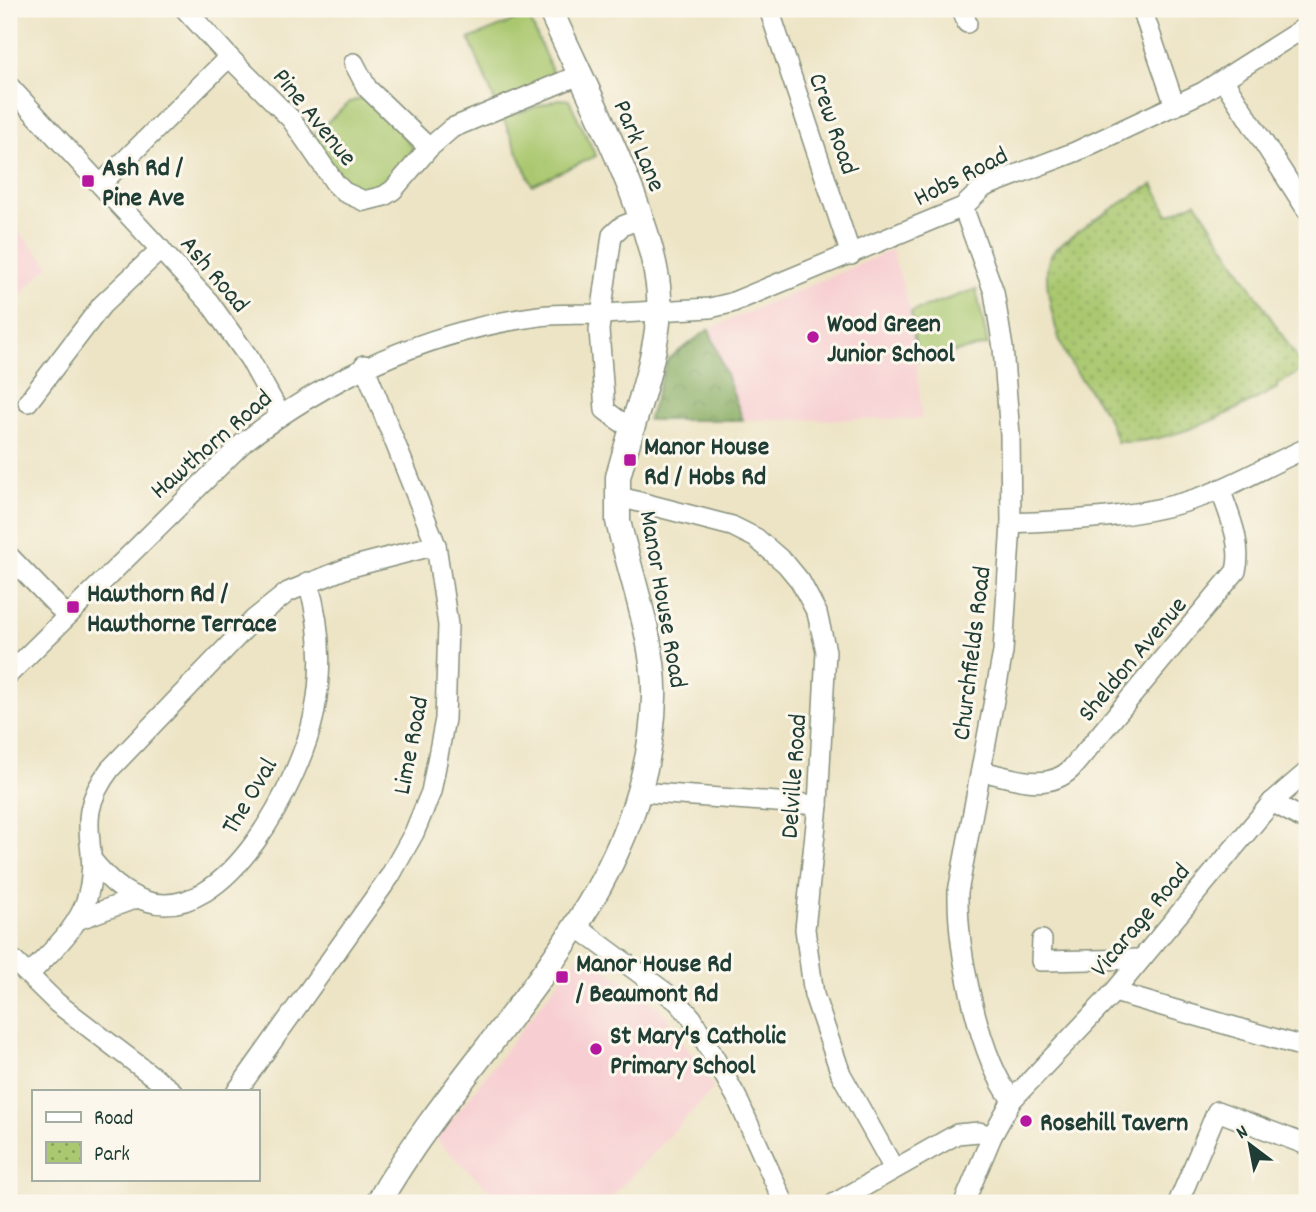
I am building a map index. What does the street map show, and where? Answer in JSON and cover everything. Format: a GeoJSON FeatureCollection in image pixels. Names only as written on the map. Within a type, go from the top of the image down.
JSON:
{"type":"FeatureCollection","features":[{"type":"Feature","properties":{"kind":"main road","name":"Park Lane"},"geometry":{"type":"LineString","coordinates":[[550,9],[640,219],[656,275],[659,310]]}},
{"type":"Feature","properties":{"kind":"main road","name":"Manor House Road"},"geometry":{"type":"LineString","coordinates":[[378,1203],[577,928],[618,848],[639,792],[652,727],[653,673],[618,521],[616,496],[632,423],[649,365],[659,310]]}},
{"type":"Feature","properties":{"kind":"street","name":"Pine Avenue"},"geometry":{"type":"LineString","coordinates":[[185,9],[291,119],[335,183],[352,197],[364,201],[384,196],[405,178],[429,148],[452,128],[579,75]]}},
{"type":"Feature","properties":{"kind":"street","name":"Crew Road"},"geometry":{"type":"LineString","coordinates":[[769,9],[851,254]]}},
{"type":"Feature","properties":{"kind":"street"},"geometry":{"type":"LineString","coordinates":[[1142,9],[1175,106]]}},
{"type":"Feature","properties":{"kind":"street","name":"Hobs Road"},"geometry":{"type":"LineString","coordinates":[[659,310],[710,308],[730,303],[963,207],[984,187],[1075,152],[1175,106],[1224,80],[1307,26]]}},
{"type":"Feature","properties":{"kind":"street"},"geometry":{"type":"LineString","coordinates":[[101,184],[229,57]]}},
{"type":"Feature","properties":{"kind":"street"},"geometry":{"type":"LineString","coordinates":[[354,63],[367,88],[429,148]]}},
{"type":"Feature","properties":{"kind":"street"},"geometry":{"type":"LineString","coordinates":[[1224,80],[1307,210]]}},
{"type":"Feature","properties":{"kind":"street","name":"Ash Road"},"geometry":{"type":"LineString","coordinates":[[9,86],[161,248],[220,317],[280,414]]}},
{"type":"Feature","properties":{"kind":"street","name":"Churchfields Road"},"geometry":{"type":"LineString","coordinates":[[963,207],[994,292],[1003,348],[1010,435],[1012,523],[1003,652],[958,892],[958,933],[970,995],[1001,1082],[1012,1100]]}},
{"type":"Feature","properties":{"kind":"street"},"geometry":{"type":"LineString","coordinates":[[632,423],[611,418],[605,411],[599,330],[612,234],[622,226],[640,219]]}},
{"type":"Feature","properties":{"kind":"street"},"geometry":{"type":"LineString","coordinates":[[28,402],[102,305],[161,248]]}},
{"type":"Feature","properties":{"kind":"street","name":"Hawthorn Road"},"geometry":{"type":"LineString","coordinates":[[9,674],[215,468],[280,414],[364,365],[441,337],[496,323],[542,316],[659,310]]}},
{"type":"Feature","properties":{"kind":"street","name":"Lime Road"},"geometry":{"type":"LineString","coordinates":[[238,1090],[390,876],[414,833],[431,792],[445,719],[449,654],[446,600],[436,545],[364,365]]}},
{"type":"Feature","properties":{"kind":"street"},"geometry":{"type":"LineString","coordinates":[[1012,523],[1131,514],[1180,503],[1220,489],[1307,449]]}},
{"type":"Feature","properties":{"kind":"street","name":"Sheldon Avenue"},"geometry":{"type":"LineString","coordinates":[[981,771],[1045,783],[1064,776],[1071,769],[1236,570],[1239,559],[1237,544],[1220,489]]}},
{"type":"Feature","properties":{"kind":"street","name":"Delville Road"},"geometry":{"type":"LineString","coordinates":[[616,496],[670,508],[740,530],[768,547],[800,581],[817,613],[826,644],[818,806],[805,929],[814,995],[841,1074],[894,1169]]}},
{"type":"Feature","properties":{"kind":"street"},"geometry":{"type":"LineString","coordinates":[[29,975],[78,920],[87,899],[92,860],[89,807],[105,775],[253,620],[288,592],[347,568],[436,545]]}},
{"type":"Feature","properties":{"kind":"street"},"geometry":{"type":"LineString","coordinates":[[9,556],[67,616]]}},
{"type":"Feature","properties":{"kind":"street","name":"The Oval"},"geometry":{"type":"LineString","coordinates":[[92,860],[115,884],[137,898],[148,902],[174,902],[215,886],[274,813],[297,768],[314,713],[319,637],[308,582]]}},
{"type":"Feature","properties":{"kind":"street","name":"Vicarage Road"},"geometry":{"type":"LineString","coordinates":[[964,1203],[992,1136],[1012,1100],[1114,992],[1272,802],[1307,772]]}},
{"type":"Feature","properties":{"kind":"street"},"geometry":{"type":"LineString","coordinates":[[639,792],[818,806]]}},
{"type":"Feature","properties":{"kind":"street"},"geometry":{"type":"LineString","coordinates":[[1272,802],[1307,821]]}},
{"type":"Feature","properties":{"kind":"street"},"geometry":{"type":"LineString","coordinates":[[78,920],[137,898]]}},
{"type":"Feature","properties":{"kind":"street"},"geometry":{"type":"LineString","coordinates":[[577,928],[677,1001],[692,1018],[737,1098],[784,1203]]}},
{"type":"Feature","properties":{"kind":"street"},"geometry":{"type":"LineString","coordinates":[[1042,940],[1041,961],[1141,960]]}},
{"type":"Feature","properties":{"kind":"street"},"geometry":{"type":"LineString","coordinates":[[9,956],[90,1031],[171,1090]]}},
{"type":"Feature","properties":{"kind":"street"},"geometry":{"type":"LineString","coordinates":[[1114,992],[1307,1048]]}},
{"type":"Feature","properties":{"kind":"street"},"geometry":{"type":"LineString","coordinates":[[1178,1203],[1217,1111],[1307,1145]]}},
{"type":"Feature","properties":{"kind":"street"},"geometry":{"type":"LineString","coordinates":[[835,1203],[957,1134],[979,1132],[992,1136]]}},
{"type":"Feature","properties":{"kind":"shaded area"},"geometry":{"type":"Polygon","coordinates":[[[9,222],[50,265],[9,306],[9,222]]]}},
{"type":"Feature","properties":{"kind":"shaded area","name":"Wood Green Junior School"},"geometry":{"type":"Polygon","coordinates":[[[892,250],[911,312],[922,419],[743,420],[709,329],[892,250]]]}},
{"type":"Feature","properties":{"kind":"shaded area","name":"St Mary's Catholic Primary School"},"geometry":{"type":"Polygon","coordinates":[[[582,951],[662,1010],[714,1088],[606,1203],[503,1203],[436,1140],[582,951]]]}},
{"type":"Feature","properties":{"kind":"green space"},"geometry":{"type":"Polygon","coordinates":[[[528,15],[552,71],[548,81],[496,104],[469,39],[528,15]]]}},
{"type":"Feature","properties":{"kind":"green space"},"geometry":{"type":"Polygon","coordinates":[[[370,96],[413,148],[396,177],[380,188],[371,190],[360,188],[343,179],[313,135],[350,102],[370,96]]]}},
{"type":"Feature","properties":{"kind":"green space"},"geometry":{"type":"Polygon","coordinates":[[[559,99],[569,100],[596,156],[532,185],[503,118],[559,99]]]}},
{"type":"Feature","properties":{"kind":"green space"},"geometry":{"type":"Polygon","coordinates":[[[1153,184],[1168,215],[1196,202],[1304,369],[1277,385],[1277,388],[1200,425],[1159,438],[1117,442],[1108,419],[1064,350],[1048,291],[1048,264],[1051,255],[1068,239],[1153,184]]]}},
{"type":"Feature","properties":{"kind":"green space"},"geometry":{"type":"Polygon","coordinates":[[[976,289],[988,345],[917,360],[911,312],[976,289]]]}},
{"type":"Feature","properties":{"kind":"green space"},"geometry":{"type":"Polygon","coordinates":[[[709,329],[743,420],[648,420],[668,359],[709,329]]]}},
{"type":"Feature","properties":{"kind":"place","name":"Ash Rd / Pine Ave"},"geometry":{"type":"Point","coordinates":[88,181]}},
{"type":"Feature","properties":{"kind":"place","name":"Wood Green Junior School"},"geometry":{"type":"Point","coordinates":[813,337]}},
{"type":"Feature","properties":{"kind":"place","name":"Manor House Rd / Hobs Rd"},"geometry":{"type":"Point","coordinates":[630,460]}},
{"type":"Feature","properties":{"kind":"place","name":"Hawthorn Rd / Hawthorne Terrace"},"geometry":{"type":"Point","coordinates":[73,607]}},
{"type":"Feature","properties":{"kind":"place","name":"Manor House Rd / Beaumont Rd"},"geometry":{"type":"Point","coordinates":[562,977]}},
{"type":"Feature","properties":{"kind":"place","name":"St Mary's Catholic Primary School"},"geometry":{"type":"Point","coordinates":[596,1049]}},
{"type":"Feature","properties":{"kind":"place","name":"Rosehill Tavern"},"geometry":{"type":"Point","coordinates":[1026,1121]}}]}
